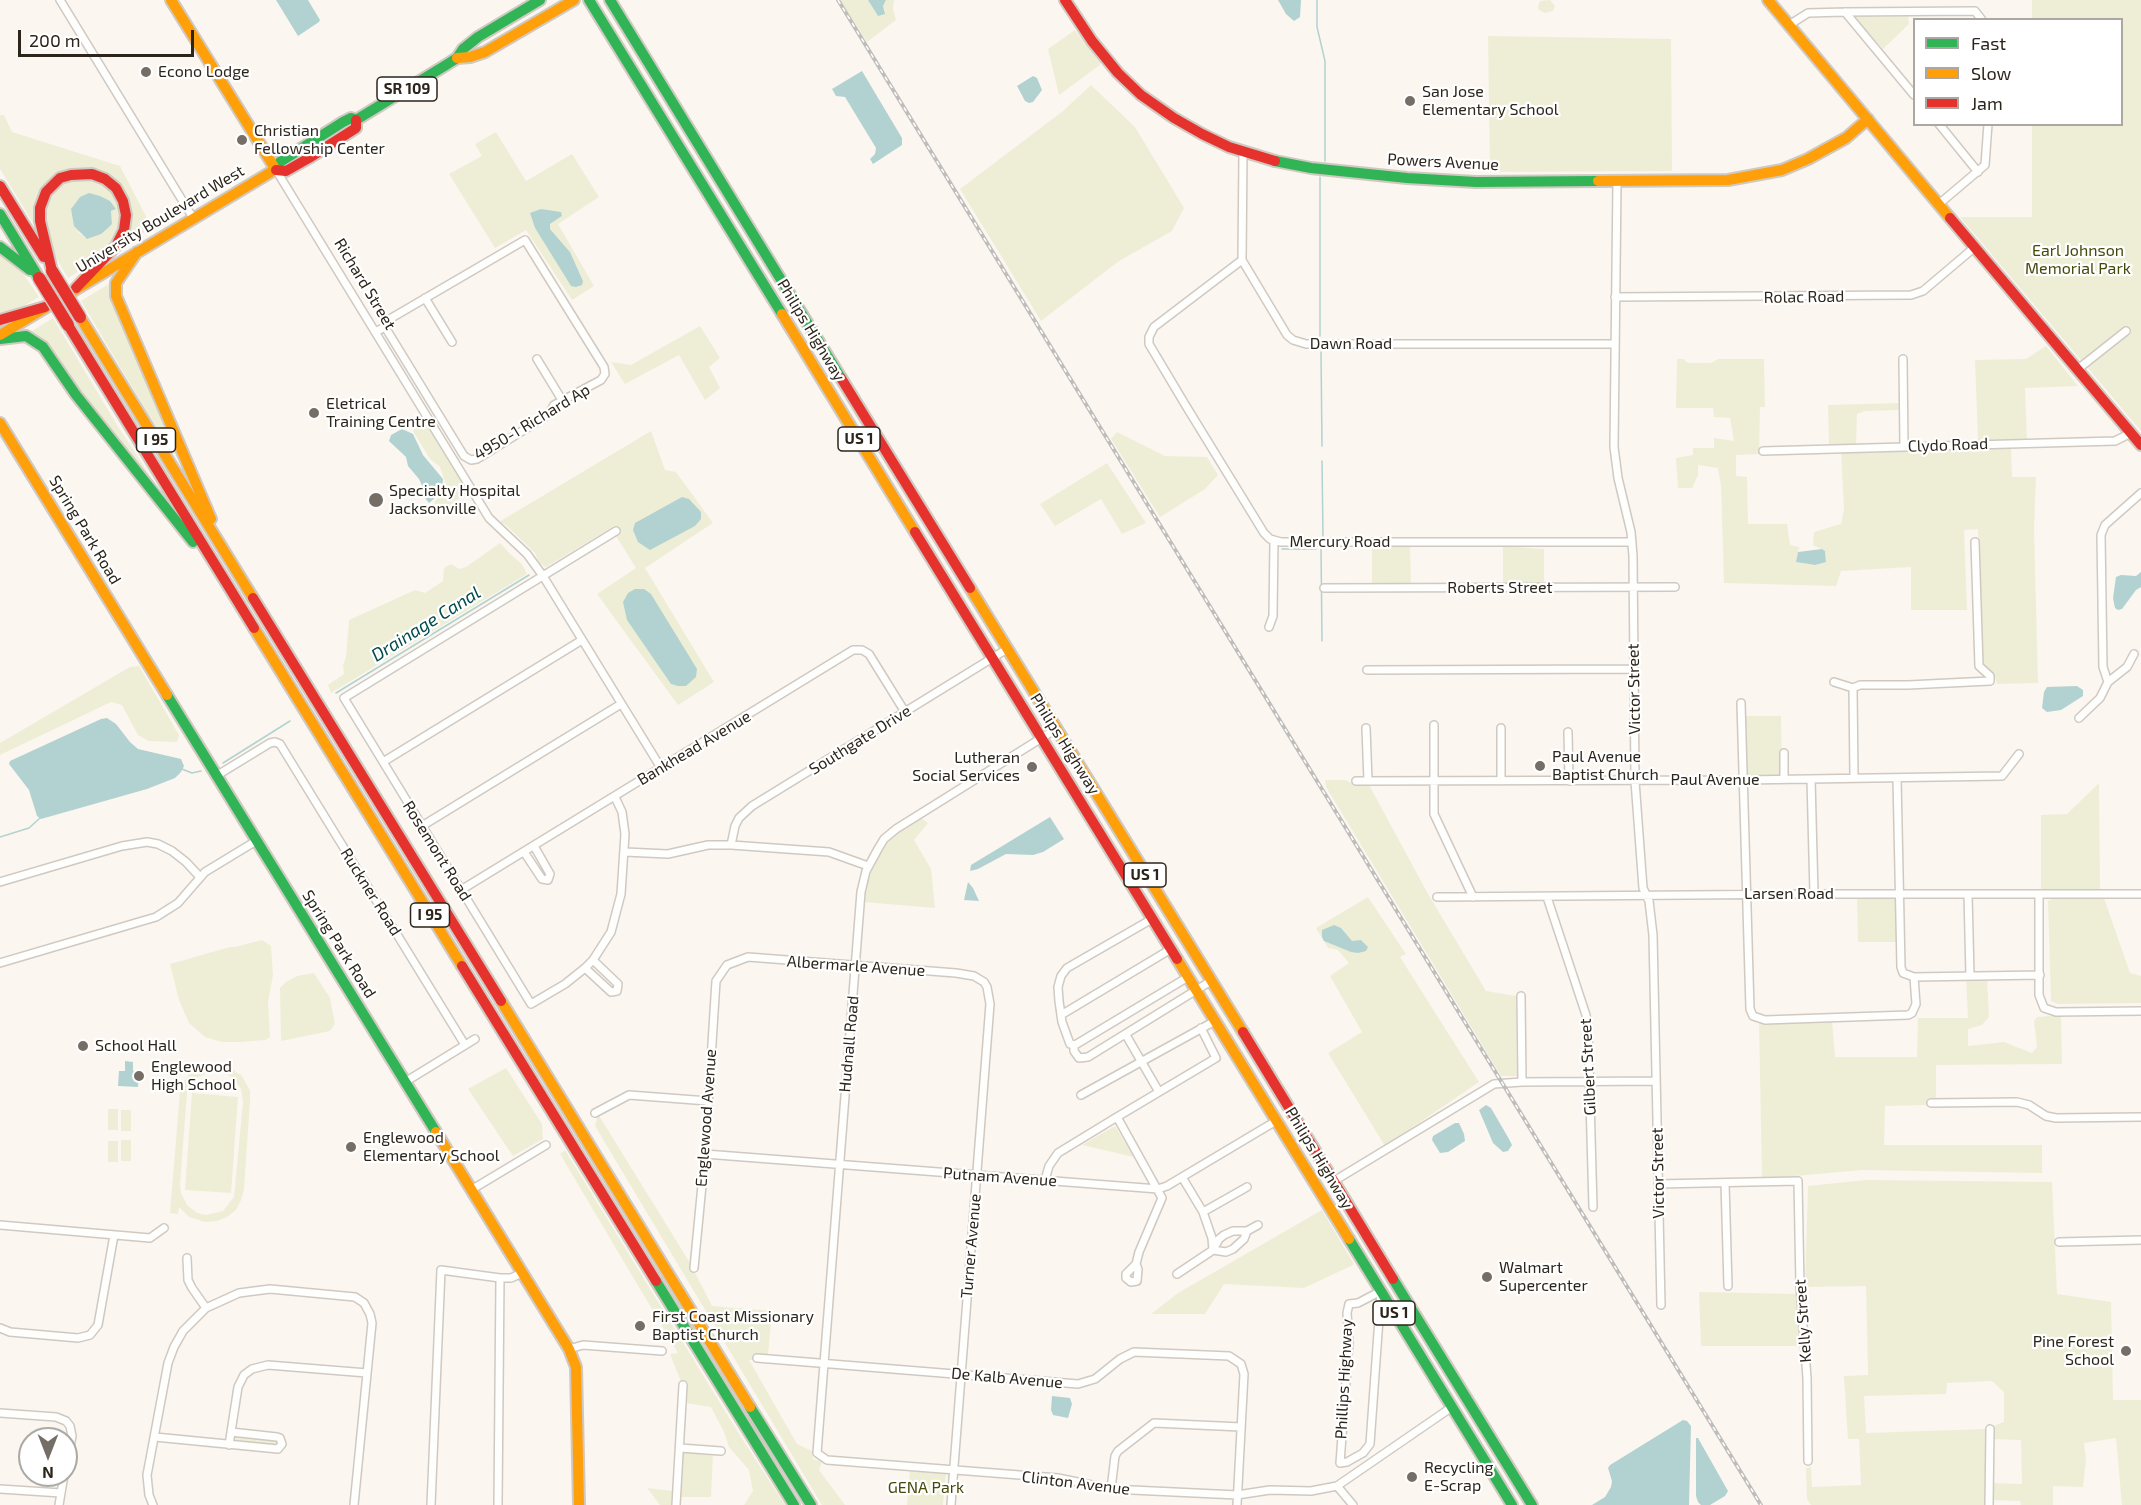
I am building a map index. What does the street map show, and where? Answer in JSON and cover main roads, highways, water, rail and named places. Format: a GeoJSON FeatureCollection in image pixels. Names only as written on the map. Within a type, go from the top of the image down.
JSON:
{"type":"FeatureCollection","features":[{"type":"Feature","properties":{"kind":"main road","name":"Richard Street"},"geometry":{"type":"LineString","coordinates":[[171,0],[276,170]]}},
{"type":"Feature","properties":{"kind":"main road","name":"University Boulevard West"},"geometry":{"type":"LineString","coordinates":[[0,337],[76,288],[276,170],[280,162],[343,122],[351,118],[356,120],[457,58],[463,49],[478,37],[540,0]]}},
{"type":"Feature","properties":{"kind":"main road","name":"University Boulevard West"},"geometry":{"type":"LineString","coordinates":[[457,58],[485,52],[573,0]]}},
{"type":"Feature","properties":{"kind":"main road","name":"Philips Highway"},"geometry":{"type":"LineString","coordinates":[[589,0],[1512,1505]]}},
{"type":"Feature","properties":{"kind":"main road","name":"Philips Highway"},"geometry":{"type":"LineString","coordinates":[[610,0],[1532,1505]]}},
{"type":"Feature","properties":{"kind":"main road","name":"Powers Avenue"},"geometry":{"type":"LineString","coordinates":[[1065,0],[1092,41],[1130,85],[1174,118],[1229,147],[1270,160],[1311,168],[1430,180],[1476,182],[1728,180],[1782,170],[1808,159],[1833,146],[1868,119]]}},
{"type":"Feature","properties":{"kind":"main road"},"geometry":{"type":"LineString","coordinates":[[1768,0],[2141,445]]}},
{"type":"Feature","properties":{"kind":"main road"},"geometry":{"type":"LineString","coordinates":[[52,271],[40,221],[40,207],[46,192],[60,178],[71,175],[92,174],[105,179],[116,188],[123,201],[126,215],[124,230],[116,246],[76,288]]}},
{"type":"Feature","properties":{"kind":"main road","name":"I 95"},"geometry":{"type":"LineString","coordinates":[[0,186],[811,1505]]}},
{"type":"Feature","properties":{"kind":"main road","name":"I 95"},"geometry":{"type":"LineString","coordinates":[[0,214],[794,1505]]}},
{"type":"Feature","properties":{"kind":"main road"},"geometry":{"type":"LineString","coordinates":[[0,248],[39,278]]}},
{"type":"Feature","properties":{"kind":"main road"},"geometry":{"type":"LineString","coordinates":[[137,252],[116,283],[116,296],[180,450],[231,564]]}},
{"type":"Feature","properties":{"kind":"main road"},"geometry":{"type":"LineString","coordinates":[[0,320],[45,307]]}},
{"type":"Feature","properties":{"kind":"main road"},"geometry":{"type":"LineString","coordinates":[[0,337],[26,336],[43,347],[76,395],[224,580]]}},
{"type":"Feature","properties":{"kind":"main road","name":"Spring Park Road"},"geometry":{"type":"LineString","coordinates":[[0,423],[569,1349],[576,1367],[577,1378],[579,1505]]}},
{"type":"Feature","properties":{"kind":"main road"},"geometry":{"type":"LineString","coordinates":[[1276,1121],[1291,1122],[1302,1138],[1310,1143]]}},
{"type":"Feature","properties":{"kind":"main road"},"geometry":{"type":"LineString","coordinates":[[1301,1160],[1308,1164],[1319,1180],[1334,1181]]}},
{"type":"Feature","properties":{"kind":"water"},"geometry":{"type":"Polygon","coordinates":[[[276,0],[308,0],[320,20],[298,36],[276,0]]]}},
{"type":"Feature","properties":{"kind":"water"},"geometry":{"type":"Polygon","coordinates":[[[868,0],[886,0],[883,6],[885,14],[878,16],[868,0]]]}},
{"type":"Feature","properties":{"kind":"water"},"geometry":{"type":"Polygon","coordinates":[[[1278,0],[1301,0],[1300,17],[1294,21],[1286,14],[1278,0]]]}},
{"type":"Feature","properties":{"kind":"water"},"geometry":{"type":"Polygon","coordinates":[[[862,71],[902,138],[902,145],[873,164],[870,159],[875,154],[876,148],[845,97],[836,96],[832,89],[862,71]]]}},
{"type":"Feature","properties":{"kind":"water"},"geometry":{"type":"Polygon","coordinates":[[[1033,76],[1037,78],[1042,90],[1033,102],[1029,103],[1025,101],[1017,86],[1033,76]]]}},
{"type":"Feature","properties":{"kind":"water"},"geometry":{"type":"Polygon","coordinates":[[[89,193],[110,201],[116,209],[111,211],[112,224],[101,234],[87,239],[74,226],[71,209],[80,197],[89,193]]]}},
{"type":"Feature","properties":{"kind":"water"},"geometry":{"type":"Polygon","coordinates":[[[541,209],[561,212],[562,216],[550,224],[550,229],[570,252],[583,281],[582,285],[571,286],[535,228],[530,213],[541,209]]]}},
{"type":"Feature","properties":{"kind":"water"},"geometry":{"type":"Polygon","coordinates":[[[402,429],[413,434],[423,455],[443,479],[442,492],[429,503],[419,479],[408,466],[406,457],[389,441],[391,435],[402,429]]]}},
{"type":"Feature","properties":{"kind":"water"},"geometry":{"type":"Polygon","coordinates":[[[682,497],[689,499],[701,512],[701,519],[695,526],[650,550],[638,542],[633,530],[635,523],[682,497]]]}},
{"type":"Feature","properties":{"kind":"water"},"geometry":{"type":"Polygon","coordinates":[[[1822,549],[1825,551],[1826,562],[1815,565],[1796,562],[1798,552],[1822,549]]]}},
{"type":"Feature","properties":{"kind":"water"},"geometry":{"type":"Polygon","coordinates":[[[2141,572],[2141,587],[2136,590],[2122,609],[2118,610],[2115,608],[2113,598],[2116,577],[2136,576],[2141,572]]]}},
{"type":"Feature","properties":{"kind":"water"},"geometry":{"type":"Polygon","coordinates":[[[635,589],[644,589],[651,594],[697,669],[696,677],[686,686],[671,684],[627,620],[623,602],[628,593],[635,589]]]}},
{"type":"Feature","properties":{"kind":"water"},"geometry":{"type":"Polygon","coordinates":[[[2077,686],[2083,690],[2083,696],[2061,710],[2047,712],[2042,708],[2047,687],[2077,686]]]}},
{"type":"Feature","properties":{"kind":"water"},"geometry":{"type":"Polygon","coordinates":[[[107,718],[116,724],[138,749],[181,759],[184,766],[181,772],[175,778],[147,789],[41,819],[37,816],[29,790],[9,764],[10,761],[107,718]]]}},
{"type":"Feature","properties":{"kind":"water"},"geometry":{"type":"Polygon","coordinates":[[[1050,817],[1064,839],[1043,852],[1033,855],[1006,854],[970,871],[971,865],[1050,817]]]}},
{"type":"Feature","properties":{"kind":"water"},"geometry":{"type":"Polygon","coordinates":[[[968,882],[973,888],[979,901],[964,900],[968,882]]]}},
{"type":"Feature","properties":{"kind":"water"},"geometry":{"type":"Polygon","coordinates":[[[1334,925],[1341,928],[1352,941],[1361,940],[1368,947],[1366,951],[1351,952],[1324,941],[1322,930],[1334,925]]]}},
{"type":"Feature","properties":{"kind":"water"},"geometry":{"type":"Polygon","coordinates":[[[125,1061],[133,1062],[133,1071],[139,1072],[138,1087],[118,1086],[119,1071],[125,1071],[125,1061]]]}},
{"type":"Feature","properties":{"kind":"water"},"geometry":{"type":"Polygon","coordinates":[[[1486,1105],[1491,1108],[1512,1145],[1508,1151],[1503,1152],[1493,1143],[1479,1110],[1486,1105]]]}},
{"type":"Feature","properties":{"kind":"water"},"geometry":{"type":"Polygon","coordinates":[[[1459,1123],[1465,1141],[1448,1152],[1440,1153],[1432,1140],[1433,1136],[1459,1123]]]}},
{"type":"Feature","properties":{"kind":"water"},"geometry":{"type":"Polygon","coordinates":[[[1052,1396],[1070,1398],[1072,1404],[1068,1418],[1053,1415],[1052,1396]]]}},
{"type":"Feature","properties":{"kind":"water"},"geometry":{"type":"Polygon","coordinates":[[[1683,1420],[1691,1426],[1689,1505],[1592,1505],[1605,1497],[1611,1487],[1612,1481],[1608,1468],[1610,1465],[1683,1420]]]}},
{"type":"Feature","properties":{"kind":"water"},"geometry":{"type":"Polygon","coordinates":[[[1696,1438],[1728,1491],[1725,1496],[1710,1505],[1701,1505],[1696,1496],[1696,1438]]]}},
{"type":"Feature","properties":{"kind":"waterway"},"geometry":{"type":"LineString","coordinates":[[1317,0],[1317,27],[1325,61],[1325,161]]}},
{"type":"Feature","properties":{"kind":"waterway"},"geometry":{"type":"LineString","coordinates":[[1320,177],[1320,336]]}},
{"type":"Feature","properties":{"kind":"waterway"},"geometry":{"type":"LineString","coordinates":[[1321,352],[1322,446]]}},
{"type":"Feature","properties":{"kind":"waterway"},"geometry":{"type":"LineString","coordinates":[[1322,461],[1323,536]]}},
{"type":"Feature","properties":{"kind":"waterway"},"geometry":{"type":"LineString","coordinates":[[1321,548],[1322,641]]}},
{"type":"Feature","properties":{"kind":"waterway"},"geometry":{"type":"LineString","coordinates":[[1282,549],[1316,549]]}},
{"type":"Feature","properties":{"kind":"waterway","name":"Drainage Canal"},"geometry":{"type":"LineString","coordinates":[[336,693],[529,575]]}},
{"type":"Feature","properties":{"kind":"waterway","name":"Drainage Canal"},"geometry":{"type":"LineString","coordinates":[[223,763],[290,721]]}},
{"type":"Feature","properties":{"kind":"waterway","name":"Drainage Canal"},"geometry":{"type":"LineString","coordinates":[[182,769],[192,773],[201,771]]}},
{"type":"Feature","properties":{"kind":"waterway","name":"Drainage Canal"},"geometry":{"type":"LineString","coordinates":[[0,837],[29,828],[40,818]]}},
{"type":"Feature","properties":{"kind":"railway"},"geometry":{"type":"LineString","coordinates":[[838,0],[1761,1505]]}},
{"type":"Feature","properties":{"kind":"place","name":"Econo Lodge"},"geometry":{"type":"Point","coordinates":[146,72]}},
{"type":"Feature","properties":{"kind":"place","name":"San Jose Elementary School"},"geometry":{"type":"Point","coordinates":[1410,101]}},
{"type":"Feature","properties":{"kind":"place","name":"Christian Fellowship Center"},"geometry":{"type":"Point","coordinates":[242,140]}},
{"type":"Feature","properties":{"kind":"place","name":"Eletrical Training Centre"},"geometry":{"type":"Point","coordinates":[314,413]}},
{"type":"Feature","properties":{"kind":"place","name":"Specialty Hospital Jacksonville"},"geometry":{"type":"Point","coordinates":[376,500]}},
{"type":"Feature","properties":{"kind":"place","name":"Paul Avenue Baptist Church"},"geometry":{"type":"Point","coordinates":[1540,766]}},
{"type":"Feature","properties":{"kind":"place","name":"Lutheran Social Services"},"geometry":{"type":"Point","coordinates":[1032,767]}},
{"type":"Feature","properties":{"kind":"place","name":"School Hall"},"geometry":{"type":"Point","coordinates":[83,1046]}},
{"type":"Feature","properties":{"kind":"place","name":"Englewood High School"},"geometry":{"type":"Point","coordinates":[139,1076]}},
{"type":"Feature","properties":{"kind":"place","name":"Englewood Elementary School"},"geometry":{"type":"Point","coordinates":[351,1147]}},
{"type":"Feature","properties":{"kind":"place","name":"Walmart Supercenter"},"geometry":{"type":"Point","coordinates":[1487,1277]}},
{"type":"Feature","properties":{"kind":"place","name":"First Coast Missionary Baptist Church"},"geometry":{"type":"Point","coordinates":[640,1326]}},
{"type":"Feature","properties":{"kind":"place","name":"Pine Forest School"},"geometry":{"type":"Point","coordinates":[2126,1351]}},
{"type":"Feature","properties":{"kind":"place","name":"Recycling E-Scrap"},"geometry":{"type":"Point","coordinates":[1412,1477]}},
{"type":"Feature","properties":{"kind":"park label","name":"Earl Johnson Memorial Park"},"geometry":{"type":"Point","coordinates":[2078,260]}},
{"type":"Feature","properties":{"kind":"park label","name":"GENA Park"},"geometry":{"type":"Point","coordinates":[926,1488]}}]}
